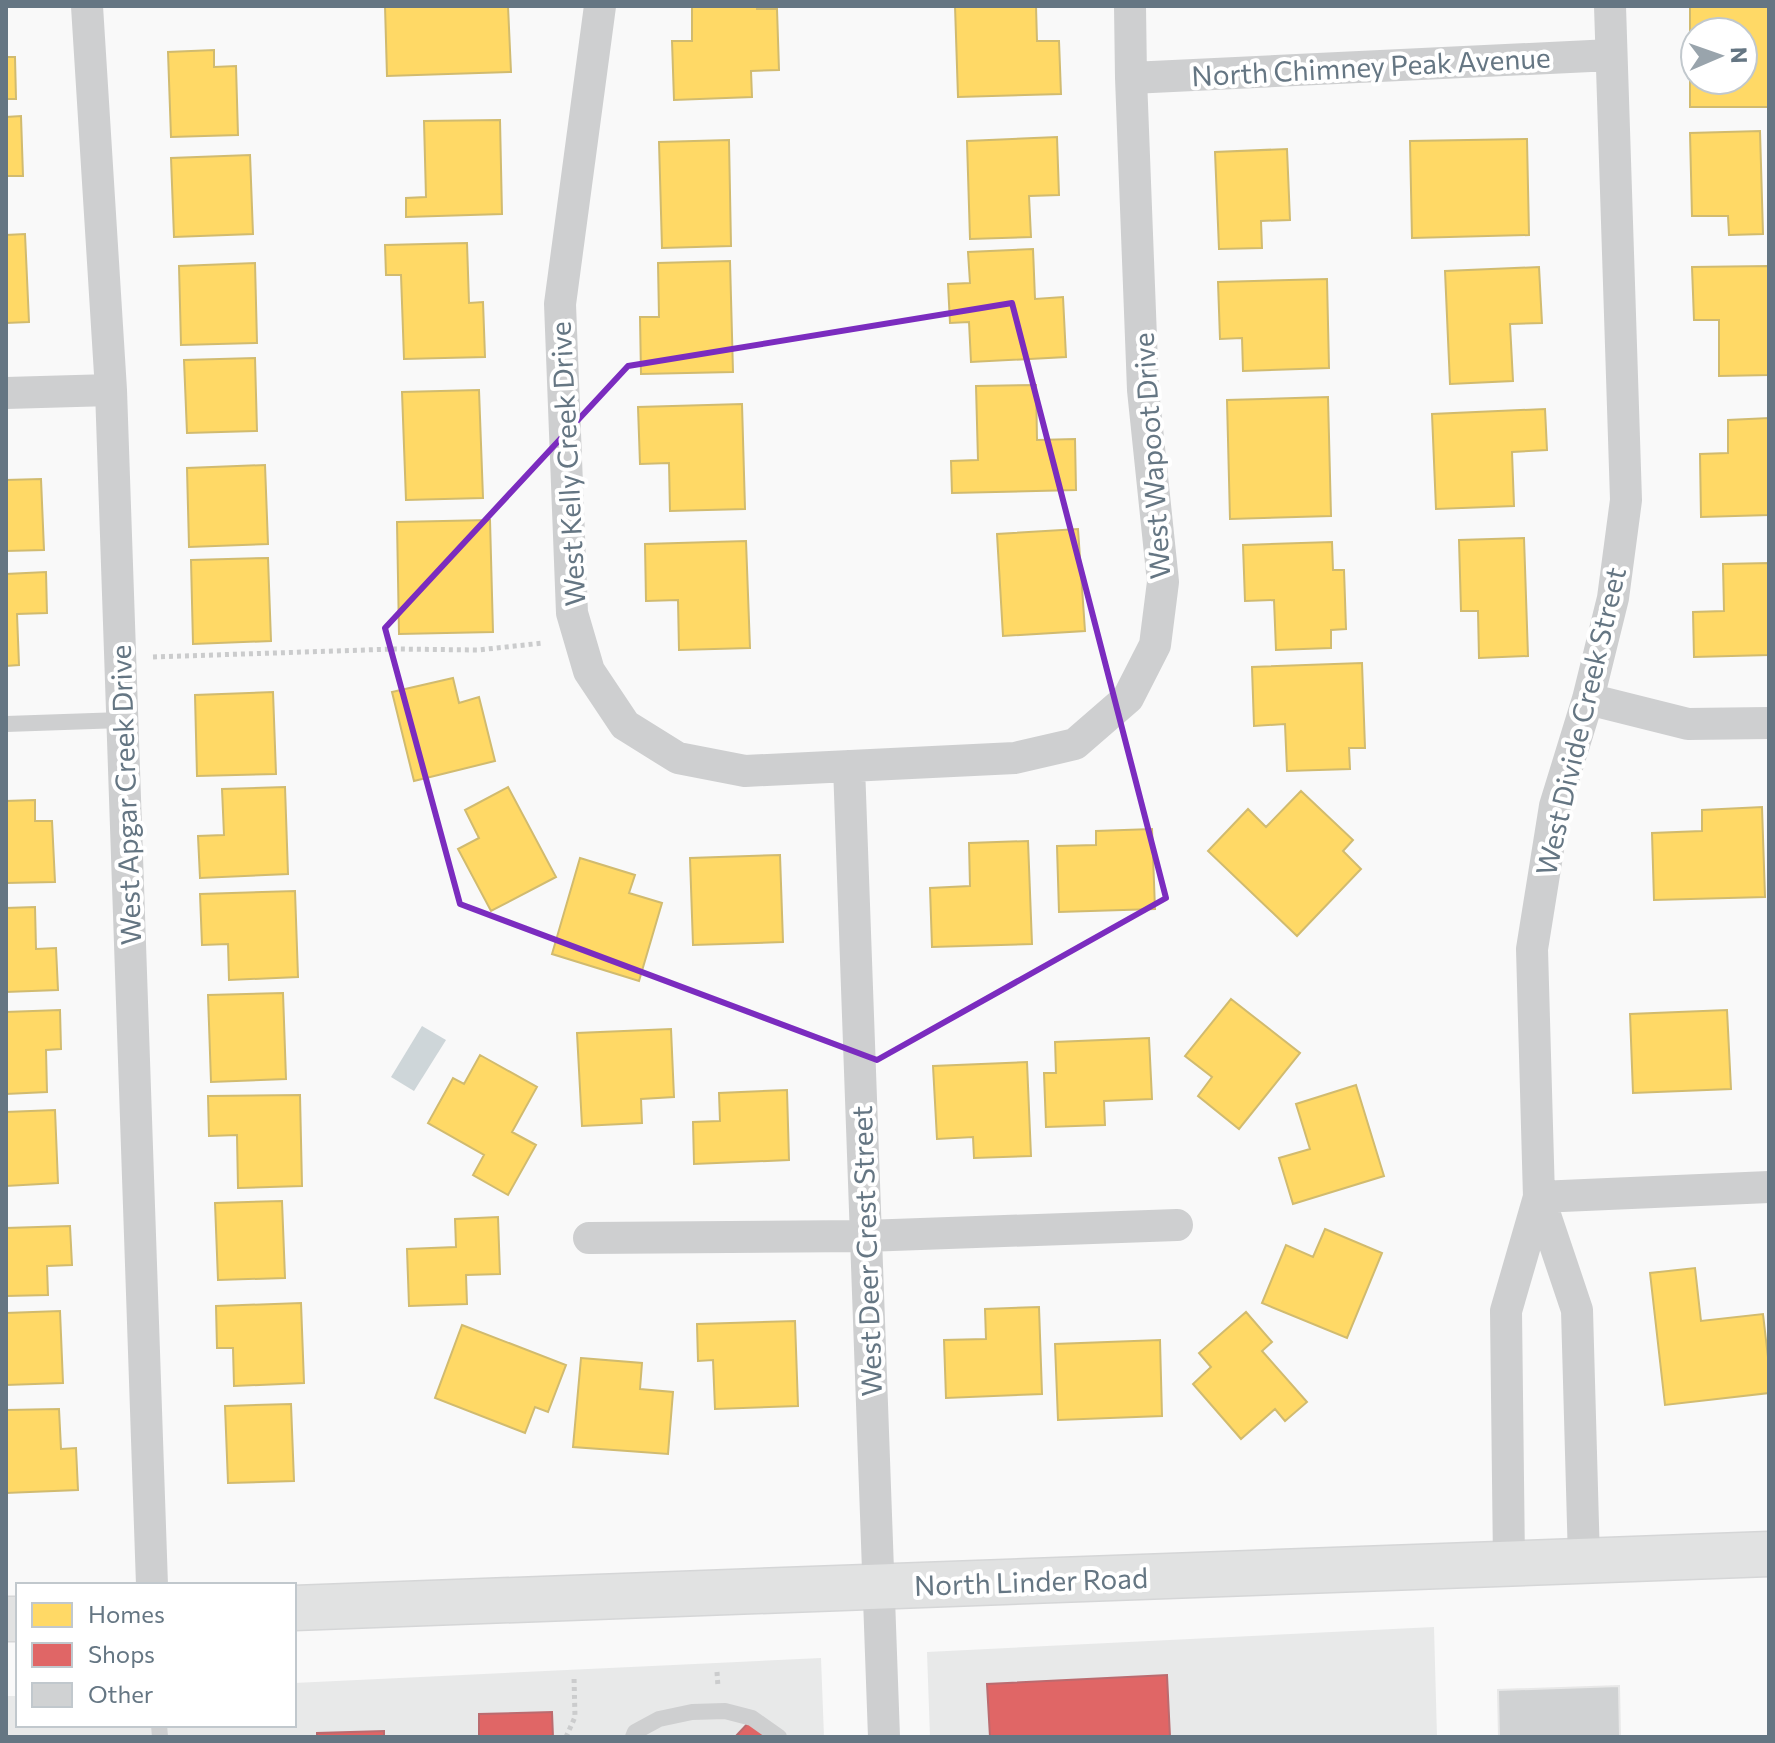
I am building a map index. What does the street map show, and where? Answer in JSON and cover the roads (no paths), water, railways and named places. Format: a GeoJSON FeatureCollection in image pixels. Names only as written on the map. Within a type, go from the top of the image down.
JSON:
{"type":"FeatureCollection","features":[{"type":"Feature","properties":{"kind":"main road","name":"North Linder Road"},"geometry":{"type":"LineString","coordinates":[[296,1608],[1769,1554]]}},
{"type":"Feature","properties":{"kind":"street","name":"West Apgar Creek Drive"},"geometry":{"type":"LineString","coordinates":[[87,6],[111,390],[152,1583]]}},
{"type":"Feature","properties":{"kind":"street","name":"West Kelly Creek Drive"},"geometry":{"type":"LineString","coordinates":[[600,6],[560,304],[572,613],[589,671],[625,725],[678,758],[745,771],[849,766]]}},
{"type":"Feature","properties":{"kind":"street","name":"West Wapoot Drive"},"geometry":{"type":"LineString","coordinates":[[849,766],[1015,758],[1075,744],[1128,698],[1155,645],[1163,582],[1143,390],[1130,6]]}},
{"type":"Feature","properties":{"kind":"street","name":"West Divide Creek Street"},"geometry":{"type":"LineString","coordinates":[[1584,1560],[1577,1310],[1539,1197],[1532,949],[1555,806],[1588,699],[1613,598],[1626,500],[1610,6]]}},
{"type":"Feature","properties":{"kind":"street","name":"North Chimney Peak Avenue"},"geometry":{"type":"LineString","coordinates":[[1131,78],[1611,55]]}},
{"type":"Feature","properties":{"kind":"street"},"geometry":{"type":"LineString","coordinates":[[6,393],[111,390]]}},
{"type":"Feature","properties":{"kind":"street"},"geometry":{"type":"LineString","coordinates":[[1588,699],[1688,724],[1769,723]]}},
{"type":"Feature","properties":{"kind":"street","name":"West Deer Crest Street"},"geometry":{"type":"LineString","coordinates":[[849,766],[884,1737]]}},
{"type":"Feature","properties":{"kind":"street"},"geometry":{"type":"LineString","coordinates":[[1539,1197],[1769,1187]]}},
{"type":"Feature","properties":{"kind":"street","name":"West Divide Creek Street"},"geometry":{"type":"LineString","coordinates":[[1509,1563],[1506,1311],[1539,1197]]}},
{"type":"Feature","properties":{"kind":"street"},"geometry":{"type":"LineString","coordinates":[[589,1238],[865,1236],[1177,1225]]}},
{"type":"Feature","properties":{"kind":"lane"},"geometry":{"type":"LineString","coordinates":[[6,724],[122,720]]}},
{"type":"Feature","properties":{"kind":"lane"},"geometry":{"type":"LineString","coordinates":[[633,1737],[635,1732],[659,1719],[692,1712],[725,1711],[752,1718],[779,1737]]}}]}
